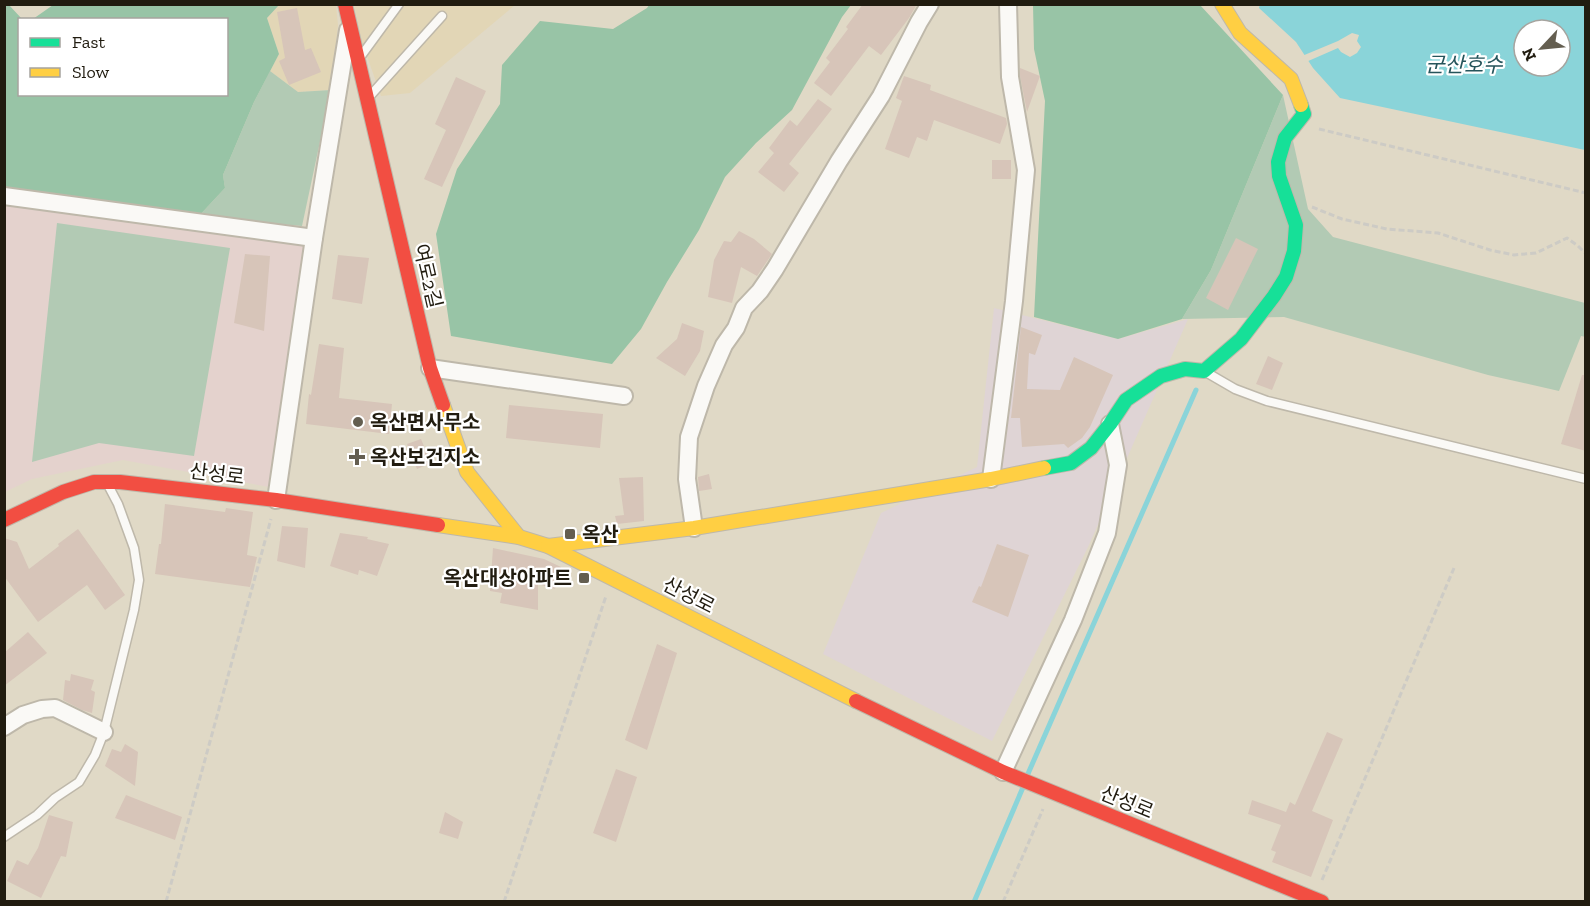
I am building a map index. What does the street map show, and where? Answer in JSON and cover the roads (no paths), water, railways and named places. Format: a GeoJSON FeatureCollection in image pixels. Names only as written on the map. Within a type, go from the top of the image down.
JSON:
{"type":"FeatureCollection","features":[{"type":"Feature","properties":{"kind":"street","name":"여로2길"},"geometry":{"type":"LineString","coordinates":[[345,4],[430,368],[467,472],[519,537]]}},
{"type":"Feature","properties":{"kind":"street"},"geometry":{"type":"LineString","coordinates":[[694,528],[687,479],[689,437],[706,386],[724,345],[736,328],[744,308],[760,291],[775,269],[839,161],[881,96],[930,4]]}},
{"type":"Feature","properties":{"kind":"street"},"geometry":{"type":"LineString","coordinates":[[991,479],[1014,301],[1026,170],[1010,77],[1008,4]]}},
{"type":"Feature","properties":{"kind":"street"},"geometry":{"type":"LineString","coordinates":[[548,546],[694,528],[991,479],[1071,463],[1091,448],[1126,400],[1161,376],[1185,369],[1204,371],[1241,339],[1286,277],[1294,251],[1296,225],[1279,176],[1278,162],[1286,138],[1304,114],[1292,79],[1240,33],[1222,4]]}},
{"type":"Feature","properties":{"kind":"street"},"geometry":{"type":"LineString","coordinates":[[276,500],[314,238],[349,25]]}},
{"type":"Feature","properties":{"kind":"street"},"geometry":{"type":"LineString","coordinates":[[4,196],[314,238]]}},
{"type":"Feature","properties":{"kind":"street"},"geometry":{"type":"LineString","coordinates":[[430,368],[624,396]]}},
{"type":"Feature","properties":{"kind":"street"},"geometry":{"type":"LineString","coordinates":[[1010,775],[1107,533],[1118,465],[1110,424]]}},
{"type":"Feature","properties":{"kind":"street","name":"산성로"},"geometry":{"type":"LineString","coordinates":[[4,520],[63,492],[94,482],[120,482],[276,500],[519,537],[548,546],[915,730],[1010,775],[1318,900]]}},
{"type":"Feature","properties":{"kind":"street"},"geometry":{"type":"LineString","coordinates":[[4,727],[23,715],[42,709],[55,708],[104,732]]}},
{"type":"Feature","properties":{"kind":"lane"},"geometry":{"type":"LineString","coordinates":[[357,61],[399,4]]}},
{"type":"Feature","properties":{"kind":"lane"},"geometry":{"type":"LineString","coordinates":[[366,99],[442,16]]}},
{"type":"Feature","properties":{"kind":"lane"},"geometry":{"type":"LineString","coordinates":[[1204,371],[1235,389],[1267,401],[1586,480]]}},
{"type":"Feature","properties":{"kind":"lane"},"geometry":{"type":"LineString","coordinates":[[4,837],[37,815],[55,798],[78,782],[104,732],[134,610],[139,580],[134,548],[118,504],[107,482]]}},
{"type":"Feature","properties":{"kind":"water","name":"군산호수"},"geometry":{"type":"Polygon","coordinates":[[[1260,4],[1585,5],[1585,150],[1340,98],[1313,68],[1296,42],[1259,8],[1260,4]]]}},
{"type":"Feature","properties":{"kind":"waterway"},"geometry":{"type":"LineString","coordinates":[[1027,776],[1196,390]]}},
{"type":"Feature","properties":{"kind":"waterway"},"geometry":{"type":"LineString","coordinates":[[974,902],[1024,785]]}},
{"type":"Feature","properties":{"kind":"place","name":"옥산면사무소"},"geometry":{"type":"Point","coordinates":[358,422]}},
{"type":"Feature","properties":{"kind":"place","name":"옥산보건지소"},"geometry":{"type":"Point","coordinates":[357,457]}},
{"type":"Feature","properties":{"kind":"place","name":"옥산"},"geometry":{"type":"Point","coordinates":[570,534]}},
{"type":"Feature","properties":{"kind":"place","name":"옥산대상아파트"},"geometry":{"type":"Point","coordinates":[584,578]}}]}
